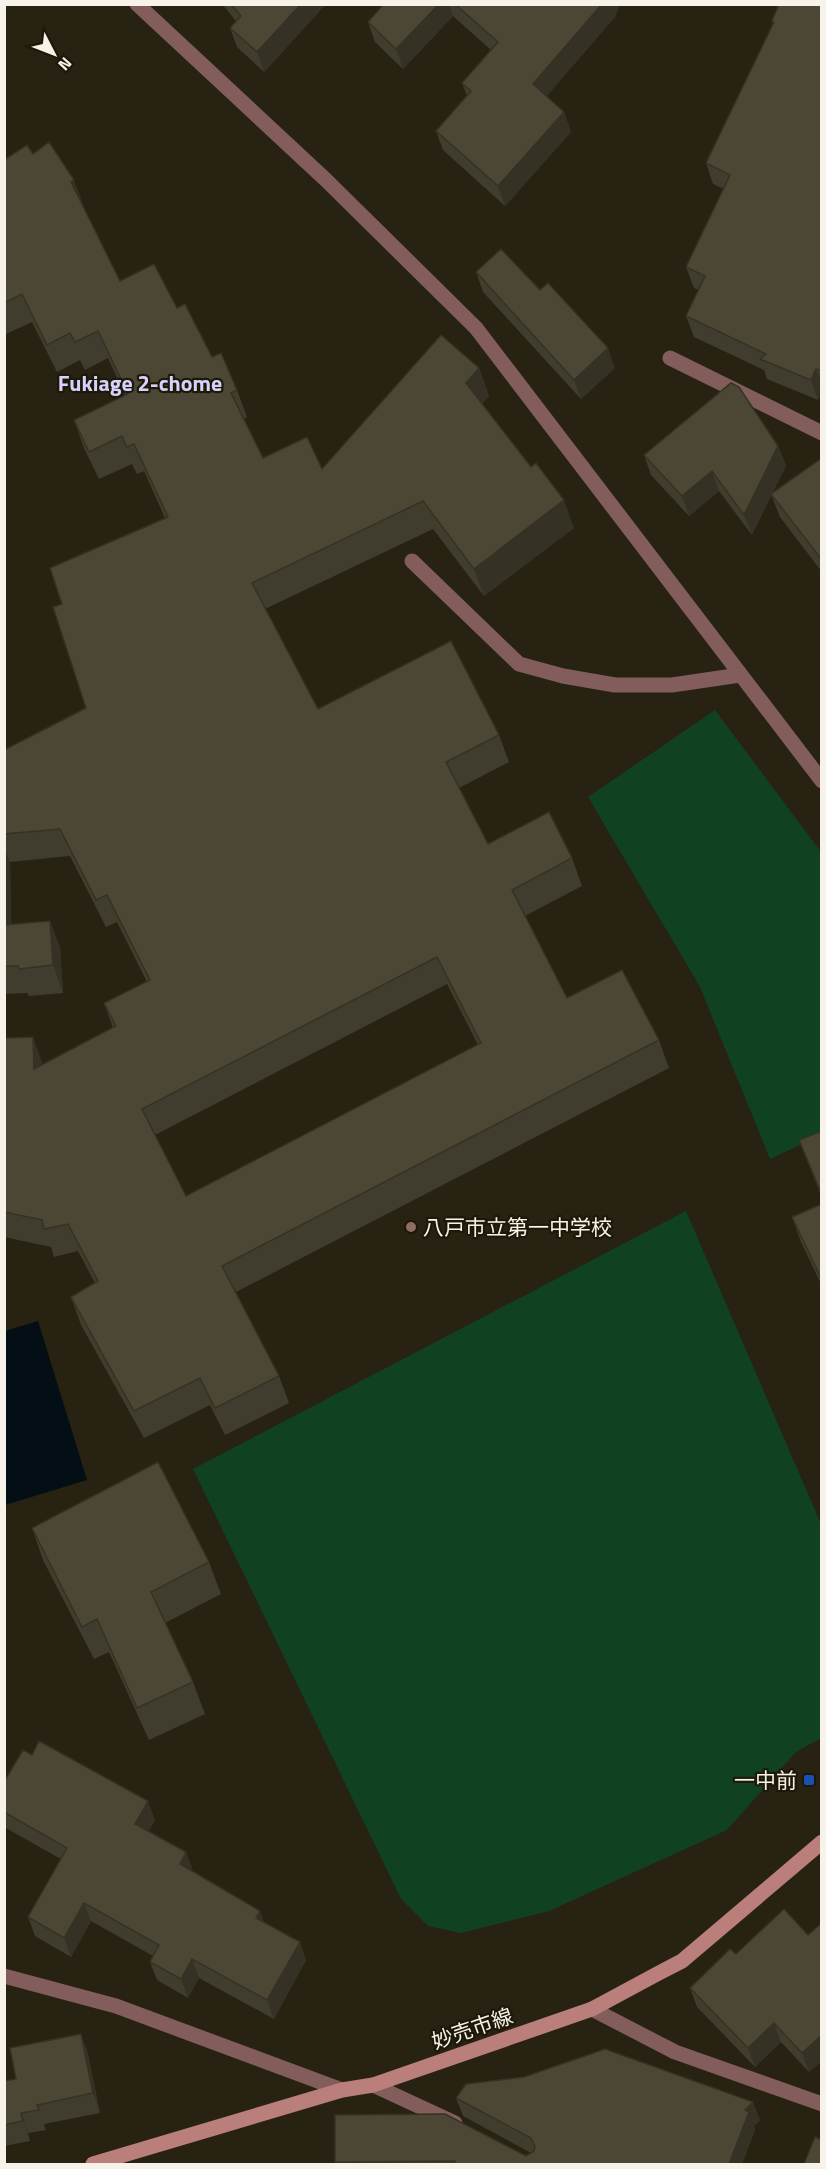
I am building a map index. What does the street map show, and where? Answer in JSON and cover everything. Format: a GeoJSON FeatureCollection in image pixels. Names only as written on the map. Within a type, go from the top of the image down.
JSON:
{"type":"FeatureCollection","features":[{"type":"Feature","properties":{"kind":"main road","name":"妙売市線"},"geometry":{"type":"LineString","coordinates":[[93,2164],[342,2090],[373,2085],[592,2009],[682,1961],[822,1842]]}},
{"type":"Feature","properties":{"kind":"street"},"geometry":{"type":"LineString","coordinates":[[137,4],[326,180],[476,328],[822,781]]}},
{"type":"Feature","properties":{"kind":"street"},"geometry":{"type":"LineString","coordinates":[[670,358],[822,433]]}},
{"type":"Feature","properties":{"kind":"street"},"geometry":{"type":"LineString","coordinates":[[412,561],[519,664],[563,676],[615,685],[672,685],[740,675]]}},
{"type":"Feature","properties":{"kind":"street"},"geometry":{"type":"LineString","coordinates":[[4,1976],[116,2006],[342,2090]]}},
{"type":"Feature","properties":{"kind":"street"},"geometry":{"type":"LineString","coordinates":[[592,2009],[675,2052],[822,2104]]}},
{"type":"Feature","properties":{"kind":"street"},"geometry":{"type":"LineString","coordinates":[[373,2085],[465,2128]]}},
{"type":"Feature","properties":{"kind":"green space"},"geometry":{"type":"Polygon","coordinates":[[[715,710],[821,852],[821,1135],[770,1159],[700,987],[588,797],[715,710]]]}},
{"type":"Feature","properties":{"kind":"green space"},"geometry":{"type":"Polygon","coordinates":[[[686,1211],[821,1524],[821,1738],[796,1752],[727,1830],[549,1911],[461,1933],[428,1926],[401,1899],[193,1469],[686,1211]]]}},
{"type":"Feature","properties":{"kind":"shaded area"},"geometry":{"type":"Polygon","coordinates":[[[38,1321],[87,1480],[5,1505],[5,1331],[38,1321]]]}},
{"type":"Feature","properties":{"kind":"building"},"geometry":{"type":"Polygon","coordinates":[[[231,4],[301,4],[257,52],[230,28],[241,16],[231,4]]]}},
{"type":"Feature","properties":{"kind":"building"},"geometry":{"type":"Polygon","coordinates":[[[384,4],[439,4],[396,49],[368,22],[384,4]]]}},
{"type":"Feature","properties":{"kind":"building"},"geometry":{"type":"Polygon","coordinates":[[[455,4],[602,4],[533,84],[564,112],[498,186],[436,131],[471,91],[462,83],[498,42],[455,4]]]}},
{"type":"Feature","properties":{"kind":"building"},"geometry":{"type":"Polygon","coordinates":[[[779,4],[822,4],[822,371],[816,369],[811,380],[760,359],[766,354],[686,316],[705,276],[686,267],[730,175],[706,163],[774,22],[772,21],[779,4]]]}},
{"type":"Feature","properties":{"kind":"building"},"geometry":{"type":"Polygon","coordinates":[[[49,142],[74,180],[71,182],[120,281],[154,264],[177,308],[185,304],[212,357],[221,353],[237,390],[231,393],[263,458],[307,437],[322,469],[441,335],[479,368],[466,383],[531,467],[536,463],[564,500],[474,569],[423,501],[252,583],[318,709],[451,641],[499,735],[446,762],[488,844],[549,812],[572,858],[512,890],[567,998],[622,970],[659,1040],[222,1266],[279,1376],[215,1408],[200,1378],[134,1411],[71,1297],[98,1281],[68,1224],[44,1229],[42,1220],[4,1212],[4,1038],[33,1037],[34,1069],[116,1026],[104,1003],[150,980],[107,895],[96,900],[60,829],[4,834],[4,750],[86,708],[53,607],[62,604],[50,568],[168,517],[134,444],[127,447],[122,436],[89,452],[74,420],[128,394],[98,331],[75,342],[70,333],[47,345],[22,294],[4,303],[4,160],[27,145],[33,154],[49,142]],[[437,957],[142,1109],[186,1196],[481,1043],[437,957]]]}},
{"type":"Feature","properties":{"kind":"building"},"geometry":{"type":"Polygon","coordinates":[[[501,249],[540,290],[548,283],[608,348],[574,380],[476,272],[501,249]]]}},
{"type":"Feature","properties":{"kind":"building"},"geometry":{"type":"Polygon","coordinates":[[[731,383],[739,387],[778,446],[744,515],[712,471],[682,496],[644,455],[731,383]]]}},
{"type":"Feature","properties":{"kind":"building"},"geometry":{"type":"Polygon","coordinates":[[[822,458],[822,560],[771,494],[822,458]]]}},
{"type":"Feature","properties":{"kind":"building"},"geometry":{"type":"Polygon","coordinates":[[[50,921],[53,965],[19,969],[18,966],[4,966],[4,925],[50,921]]]}},
{"type":"Feature","properties":{"kind":"building"},"geometry":{"type":"Polygon","coordinates":[[[822,1131],[822,1195],[799,1140],[822,1131]]]}},
{"type":"Feature","properties":{"kind":"building"},"geometry":{"type":"Polygon","coordinates":[[[822,1204],[822,1280],[792,1217],[822,1204]]]}},
{"type":"Feature","properties":{"kind":"building"},"geometry":{"type":"Polygon","coordinates":[[[158,1462],[209,1562],[151,1592],[193,1682],[137,1708],[97,1619],[82,1627],[32,1528],[158,1462]]]}},
{"type":"Feature","properties":{"kind":"building"},"geometry":{"type":"Polygon","coordinates":[[[39,1741],[148,1801],[135,1824],[186,1852],[180,1864],[260,1911],[256,1918],[300,1942],[267,2000],[192,1959],[181,1979],[150,1962],[159,1945],[84,1903],[64,1938],[28,1917],[67,1848],[4,1812],[4,1782],[23,1750],[32,1755],[39,1741]]]}},
{"type":"Feature","properties":{"kind":"building"},"geometry":{"type":"Polygon","coordinates":[[[784,1909],[808,1935],[822,1923],[822,2035],[802,2053],[774,2023],[748,2048],[690,1988],[730,1949],[736,1954],[784,1909]]]}},
{"type":"Feature","properties":{"kind":"building"},"geometry":{"type":"Polygon","coordinates":[[[81,2034],[93,2093],[37,2105],[39,2110],[21,2113],[23,2121],[4,2125],[4,2081],[16,2079],[10,2048],[81,2034]]]}},
{"type":"Feature","properties":{"kind":"building"},"geometry":{"type":"Polygon","coordinates":[[[605,2049],[753,2102],[745,2110],[749,2112],[729,2164],[335,2162],[335,2115],[445,2114],[526,2156],[534,2151],[535,2146],[531,2138],[456,2098],[466,2084],[524,2077],[605,2049]]]}},
{"type":"Feature","properties":{"kind":"building"},"geometry":{"type":"Polygon","coordinates":[[[815,2137],[822,2140],[822,2164],[804,2164],[815,2137]]]}},
{"type":"Feature","properties":{"kind":"place","name":"八戸市立第一中学校"},"geometry":{"type":"Point","coordinates":[411,1227]}},
{"type":"Feature","properties":{"kind":"place","name":"一中前"},"geometry":{"type":"Point","coordinates":[809,1780]}},
{"type":"Feature","properties":{"kind":"district","name":"Fukiage 2-chome"},"geometry":{"type":"Point","coordinates":[140,383]}}]}
